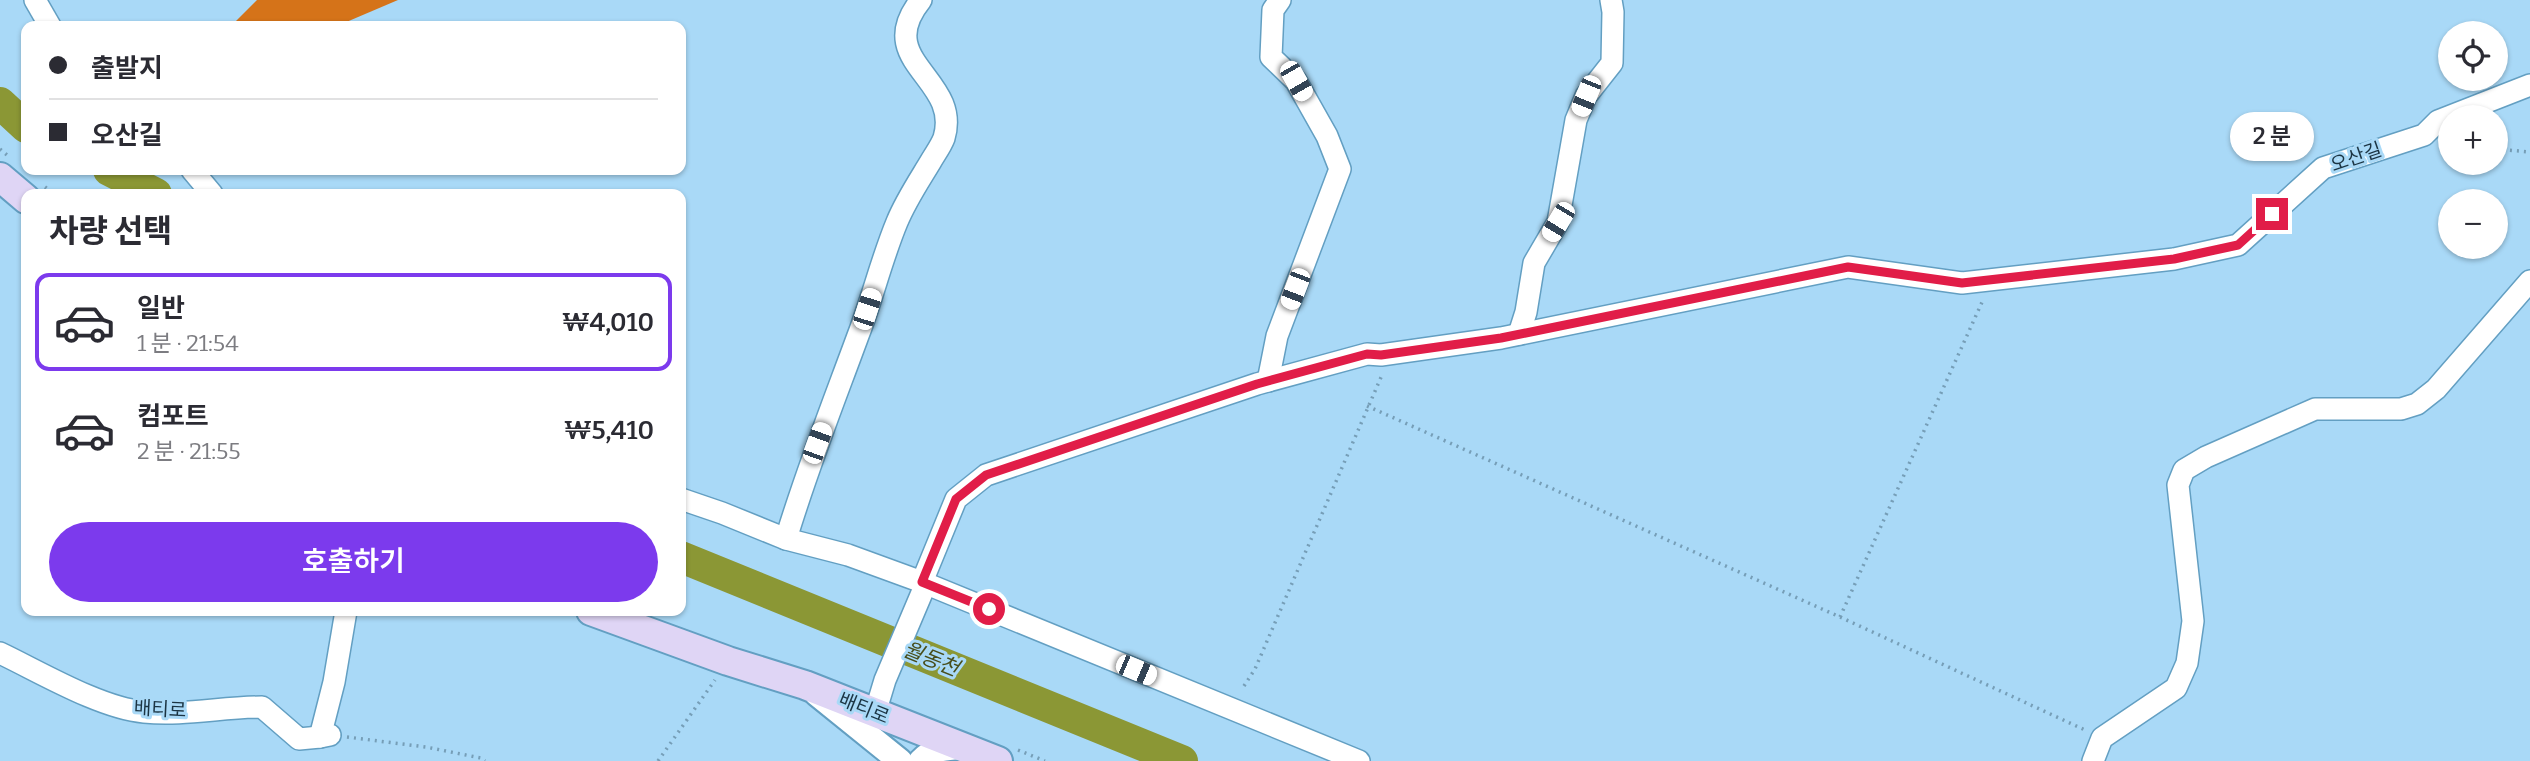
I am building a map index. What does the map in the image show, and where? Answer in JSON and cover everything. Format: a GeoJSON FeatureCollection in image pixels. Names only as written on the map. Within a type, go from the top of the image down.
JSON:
{"type":"FeatureCollection","features":[{"type":"Feature","properties":{"kind":"main road"},"geometry":{"type":"LineString","coordinates":[[0,177],[21,195]]}},
{"type":"Feature","properties":{"kind":"main road","name":"배티로"},"geometry":{"type":"LineString","coordinates":[[605,616],[728,661],[806,685],[998,761]]}},
{"type":"Feature","properties":{"kind":"street"},"geometry":{"type":"LineString","coordinates":[[35,0],[47,21]]}},
{"type":"Feature","properties":{"kind":"street"},"geometry":{"type":"LineString","coordinates":[[786,539],[805,478],[860,331],[892,235],[915,188],[943,141],[947,126],[945,104],[908,50],[904,35],[909,15],[921,0]]}},
{"type":"Feature","properties":{"kind":"street"},"geometry":{"type":"LineString","coordinates":[[1519,334],[1526,312],[1534,263],[1558,222],[1576,120],[1586,96],[1612,63],[1611,0]]}},
{"type":"Feature","properties":{"kind":"street"},"geometry":{"type":"LineString","coordinates":[[1268,381],[1277,336],[1340,169],[1327,136],[1296,81],[1271,57],[1271,3]]}},
{"type":"Feature","properties":{"kind":"street","name":"오산길"},"geometry":{"type":"LineString","coordinates":[[875,713],[885,680],[956,499],[986,475],[1268,381],[1367,354],[1381,355],[1519,334],[1848,267],[1962,283],[2174,259],[2238,245],[2323,168],[2424,135],[2438,121],[2530,85]]}},
{"type":"Feature","properties":{"kind":"street"},"geometry":{"type":"LineString","coordinates":[[196,175],[208,189]]}},
{"type":"Feature","properties":{"kind":"street"},"geometry":{"type":"LineString","coordinates":[[2093,761],[2102,738],[2176,688],[2187,663],[2193,621],[2178,485],[2185,470],[2206,457],[2315,409],[2401,409],[2417,404],[2436,389],[2530,281]]}},
{"type":"Feature","properties":{"kind":"street"},"geometry":{"type":"LineString","coordinates":[[686,501],[786,539],[848,555],[1359,761]]}},
{"type":"Feature","properties":{"kind":"street"},"geometry":{"type":"LineString","coordinates":[[325,736],[345,616]]}},
{"type":"Feature","properties":{"kind":"street","name":"배티로"},"geometry":{"type":"LineString","coordinates":[[0,653],[100,701],[143,712],[217,711],[262,707],[299,739],[325,736]]}},
{"type":"Feature","properties":{"kind":"street"},"geometry":{"type":"LineString","coordinates":[[806,685],[900,761]]}},
{"type":"Feature","properties":{"kind":"street"},"geometry":{"type":"LineString","coordinates":[[906,761],[902,757],[901,744],[907,726]]}},
{"type":"Feature","properties":{"kind":"street"},"geometry":{"type":"LineString","coordinates":[[921,761],[929,752],[939,748],[963,747]]}},
{"type":"Feature","properties":{"kind":"path"},"geometry":{"type":"LineString","coordinates":[[2508,150],[2530,152]]}},
{"type":"Feature","properties":{"kind":"path"},"geometry":{"type":"LineString","coordinates":[[1840,617],[1982,301],[1987,280]]}},
{"type":"Feature","properties":{"kind":"path"},"geometry":{"type":"LineString","coordinates":[[1244,686],[1255,669],[1384,371],[1381,355]]}},
{"type":"Feature","properties":{"kind":"path"},"geometry":{"type":"LineString","coordinates":[[1367,406],[1840,617],[2102,738]]}},
{"type":"Feature","properties":{"kind":"path"},"geometry":{"type":"LineString","coordinates":[[657,761],[728,661]]}},
{"type":"Feature","properties":{"kind":"path"},"geometry":{"type":"LineString","coordinates":[[325,736],[426,747],[485,761]]}},
{"type":"Feature","properties":{"kind":"shaded area"},"geometry":{"type":"Polygon","coordinates":[[[257,0],[398,0],[349,21],[236,21],[257,0]]]}},
{"type":"Feature","properties":{"kind":"waterway","name":"월동천"},"geometry":{"type":"LineString","coordinates":[[0,103],[21,122]]}},
{"type":"Feature","properties":{"kind":"waterway","name":"월동천"},"geometry":{"type":"LineString","coordinates":[[119,175],[146,189]]}},
{"type":"Feature","properties":{"kind":"waterway","name":"월동천"},"geometry":{"type":"LineString","coordinates":[[686,559],[1182,761]]}},
{"type":"Feature","properties":{"kind":"route"},"geometry":{"type":"LineString","coordinates":[[989,609],[922,582],[956,499],[986,475],[1257,384],[1367,354],[1381,355],[1501,338],[1848,267],[1962,283],[2174,259],[2238,245],[2272,214]]}}]}
